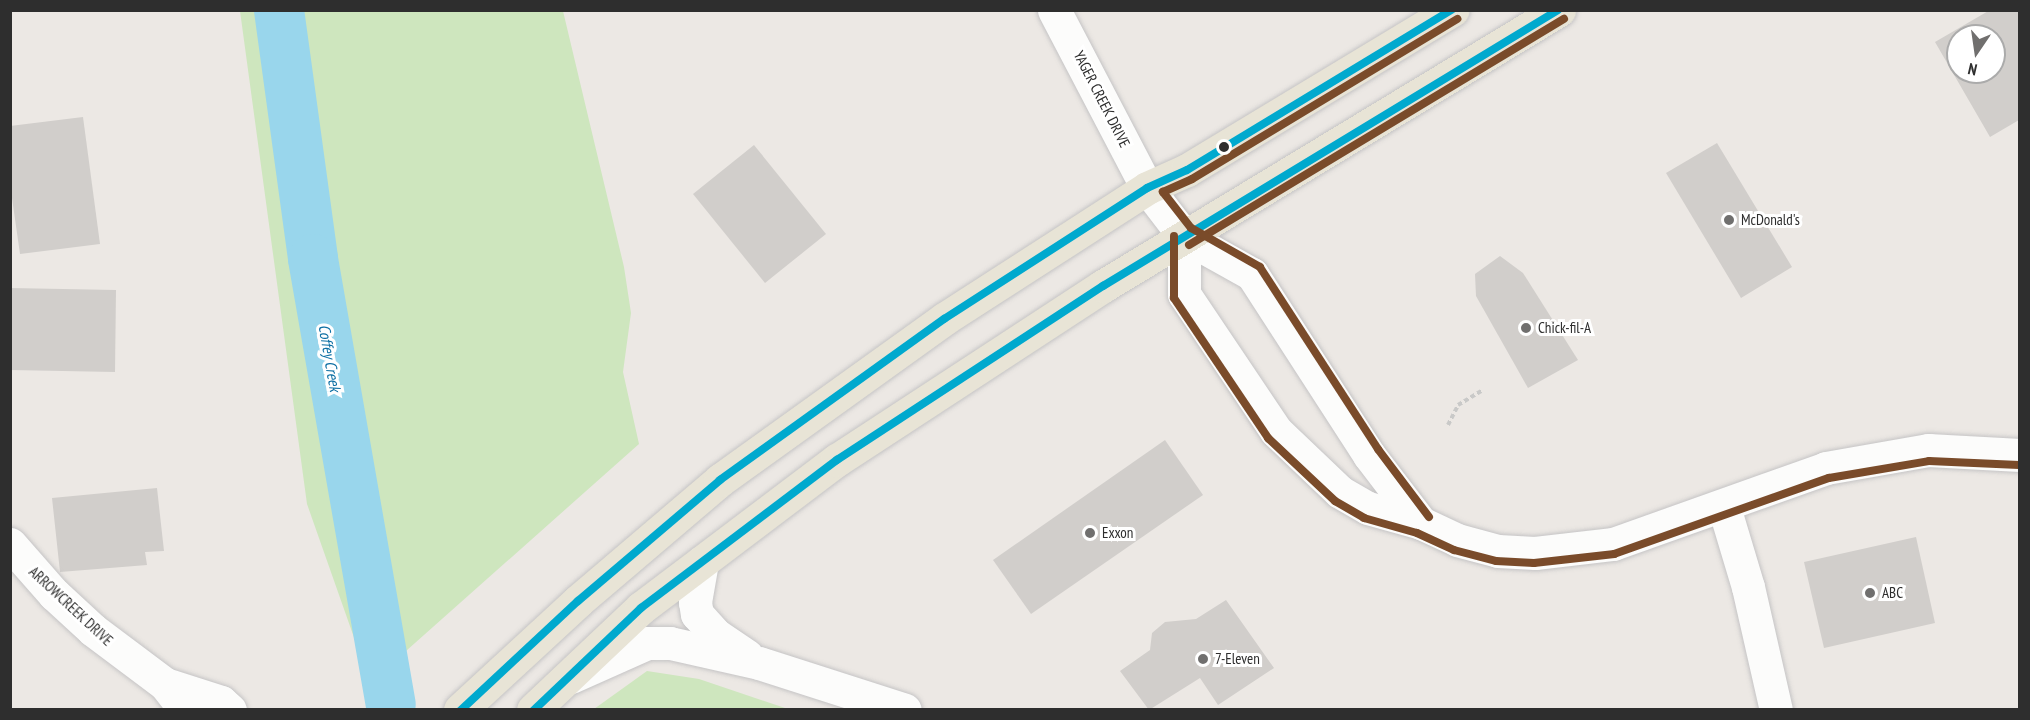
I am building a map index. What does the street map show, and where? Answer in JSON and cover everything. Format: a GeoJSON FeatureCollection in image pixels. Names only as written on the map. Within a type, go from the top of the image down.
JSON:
{"type":"FeatureCollection","features":[{"type":"Feature","properties":{"kind":"main road"},"geometry":{"type":"LineString","coordinates":[[460,710],[578,601],[720,480],[944,319],[1147,188],[1187,170],[1452,10]]}},
{"type":"Feature","properties":{"kind":"main road"},"geometry":{"type":"LineString","coordinates":[[533,710],[641,608],[837,460],[1184,236],[1559,10]]}},
{"type":"Feature","properties":{"kind":"street","name":"YAGER CREEK DRIVE"},"geometry":{"type":"LineString","coordinates":[[1054,10],[1147,188],[1184,236]]}},
{"type":"Feature","properties":{"kind":"street"},"geometry":{"type":"LineString","coordinates":[[1421,523],[1369,455],[1252,273],[1184,236],[1184,294],[1276,431],[1340,492],[1368,508],[1421,523],[1457,540],[1498,551],[1535,553],[1613,544],[1724,507],[1826,468],[1887,456],[1928,450],[2019,455]]}},
{"type":"Feature","properties":{"kind":"street"},"geometry":{"type":"LineString","coordinates":[[1724,507],[1748,587],[1776,710]]}},
{"type":"Feature","properties":{"kind":"street","name":"ARROWCREEK DRIVE"},"geometry":{"type":"LineString","coordinates":[[10,544],[28,567],[93,630],[165,684],[185,710]]}},
{"type":"Feature","properties":{"kind":"street"},"geometry":{"type":"LineString","coordinates":[[702,562],[695,602],[697,614],[716,635],[759,663]]}},
{"type":"Feature","properties":{"kind":"street"},"geometry":{"type":"LineString","coordinates":[[564,680],[646,643],[670,643],[759,663],[905,710]]}},
{"type":"Feature","properties":{"kind":"street","name":"ARROWCREEK DRIVE"},"geometry":{"type":"LineString","coordinates":[[165,684],[221,702],[230,710]]}},
{"type":"Feature","properties":{"kind":"path"},"geometry":{"type":"LineString","coordinates":[[1448,424],[1458,405],[1483,390]]}},
{"type":"Feature","properties":{"kind":"green space"},"geometry":{"type":"Polygon","coordinates":[[[240,11],[563,11],[624,267],[631,313],[623,372],[639,444],[370,683],[307,504],[240,11]]]}},
{"type":"Feature","properties":{"kind":"green space"},"geometry":{"type":"Polygon","coordinates":[[[647,671],[699,679],[788,709],[594,709],[647,671]]]}},
{"type":"Feature","properties":{"kind":"building"},"geometry":{"type":"Polygon","coordinates":[[[1990,10],[2019,10],[2019,120],[1990,137],[1959,84],[2006,84],[2006,24],[1966,24],[1990,10]]]}},
{"type":"Feature","properties":{"kind":"building"},"geometry":{"type":"Polygon","coordinates":[[[1946,36],[1946,61],[1935,42],[1946,36]]]}},
{"type":"Feature","properties":{"kind":"building"},"geometry":{"type":"Polygon","coordinates":[[[83,117],[100,244],[20,254],[10,184],[10,126],[83,117]]]}},
{"type":"Feature","properties":{"kind":"building","name":"McDonald's"},"geometry":{"type":"Polygon","coordinates":[[[1717,143],[1792,267],[1741,298],[1666,173],[1717,143]]]}},
{"type":"Feature","properties":{"kind":"building"},"geometry":{"type":"Polygon","coordinates":[[[754,145],[826,234],[765,283],[693,194],[754,145]]]}},
{"type":"Feature","properties":{"kind":"building","name":"Chick-fil-A"},"geometry":{"type":"Polygon","coordinates":[[[1500,256],[1523,273],[1578,360],[1528,388],[1476,296],[1475,274],[1500,256]]]}},
{"type":"Feature","properties":{"kind":"building"},"geometry":{"type":"Polygon","coordinates":[[[10,288],[116,290],[115,372],[10,370],[10,288]]]}},
{"type":"Feature","properties":{"kind":"building"},"geometry":{"type":"Polygon","coordinates":[[[1165,440],[1203,495],[1031,614],[993,560],[1165,440]]]}},
{"type":"Feature","properties":{"kind":"building"},"geometry":{"type":"Polygon","coordinates":[[[157,488],[164,551],[145,552],[147,565],[60,572],[52,498],[157,488]]]}},
{"type":"Feature","properties":{"kind":"building","name":"ABC"},"geometry":{"type":"Polygon","coordinates":[[[1916,537],[1935,623],[1824,648],[1804,562],[1916,537]]]}},
{"type":"Feature","properties":{"kind":"building","name":"7-Eleven"},"geometry":{"type":"Polygon","coordinates":[[[1226,600],[1274,668],[1218,705],[1200,678],[1149,710],[1120,671],[1150,650],[1152,633],[1165,622],[1196,619],[1226,600]]]}},
{"type":"Feature","properties":{"kind":"waterway","name":"Coffey Creek"},"geometry":{"type":"LineString","coordinates":[[279,10],[313,259],[391,704]]}},
{"type":"Feature","properties":{"kind":"transit line"},"geometry":{"type":"LineString","coordinates":[[461,710],[578,601],[720,480],[944,319],[1147,188],[1187,170],[1451,10]]}},
{"type":"Feature","properties":{"kind":"transit line"},"geometry":{"type":"LineString","coordinates":[[534,710],[641,608],[837,460],[1103,286],[1558,10]]}},
{"type":"Feature","properties":{"kind":"transit line"},"geometry":{"type":"LineString","coordinates":[[1429,517],[1378,449],[1260,267],[1191,228],[1163,192],[1192,179],[1457,19]]}},
{"type":"Feature","properties":{"kind":"transit line"},"geometry":{"type":"LineString","coordinates":[[1189,245],[1564,19]]}},
{"type":"Feature","properties":{"kind":"transit line"},"geometry":{"type":"LineString","coordinates":[[1174,236],[1174,298],[1268,438],[1335,501],[1364,518],[1417,533],[1454,550],[1496,561],[1534,563],[1614,554],[1829,478],[1929,461],[2019,465]]}},
{"type":"Feature","properties":{"kind":"place","name":"McDonald's"},"geometry":{"type":"Point","coordinates":[1729,220]}},
{"type":"Feature","properties":{"kind":"place","name":"Chick-fil-A"},"geometry":{"type":"Point","coordinates":[1526,328]}},
{"type":"Feature","properties":{"kind":"place","name":"Exxon"},"geometry":{"type":"Point","coordinates":[1090,533]}},
{"type":"Feature","properties":{"kind":"place","name":"ABC"},"geometry":{"type":"Point","coordinates":[1870,593]}},
{"type":"Feature","properties":{"kind":"place","name":"7-Eleven"},"geometry":{"type":"Point","coordinates":[1203,659]}}]}
